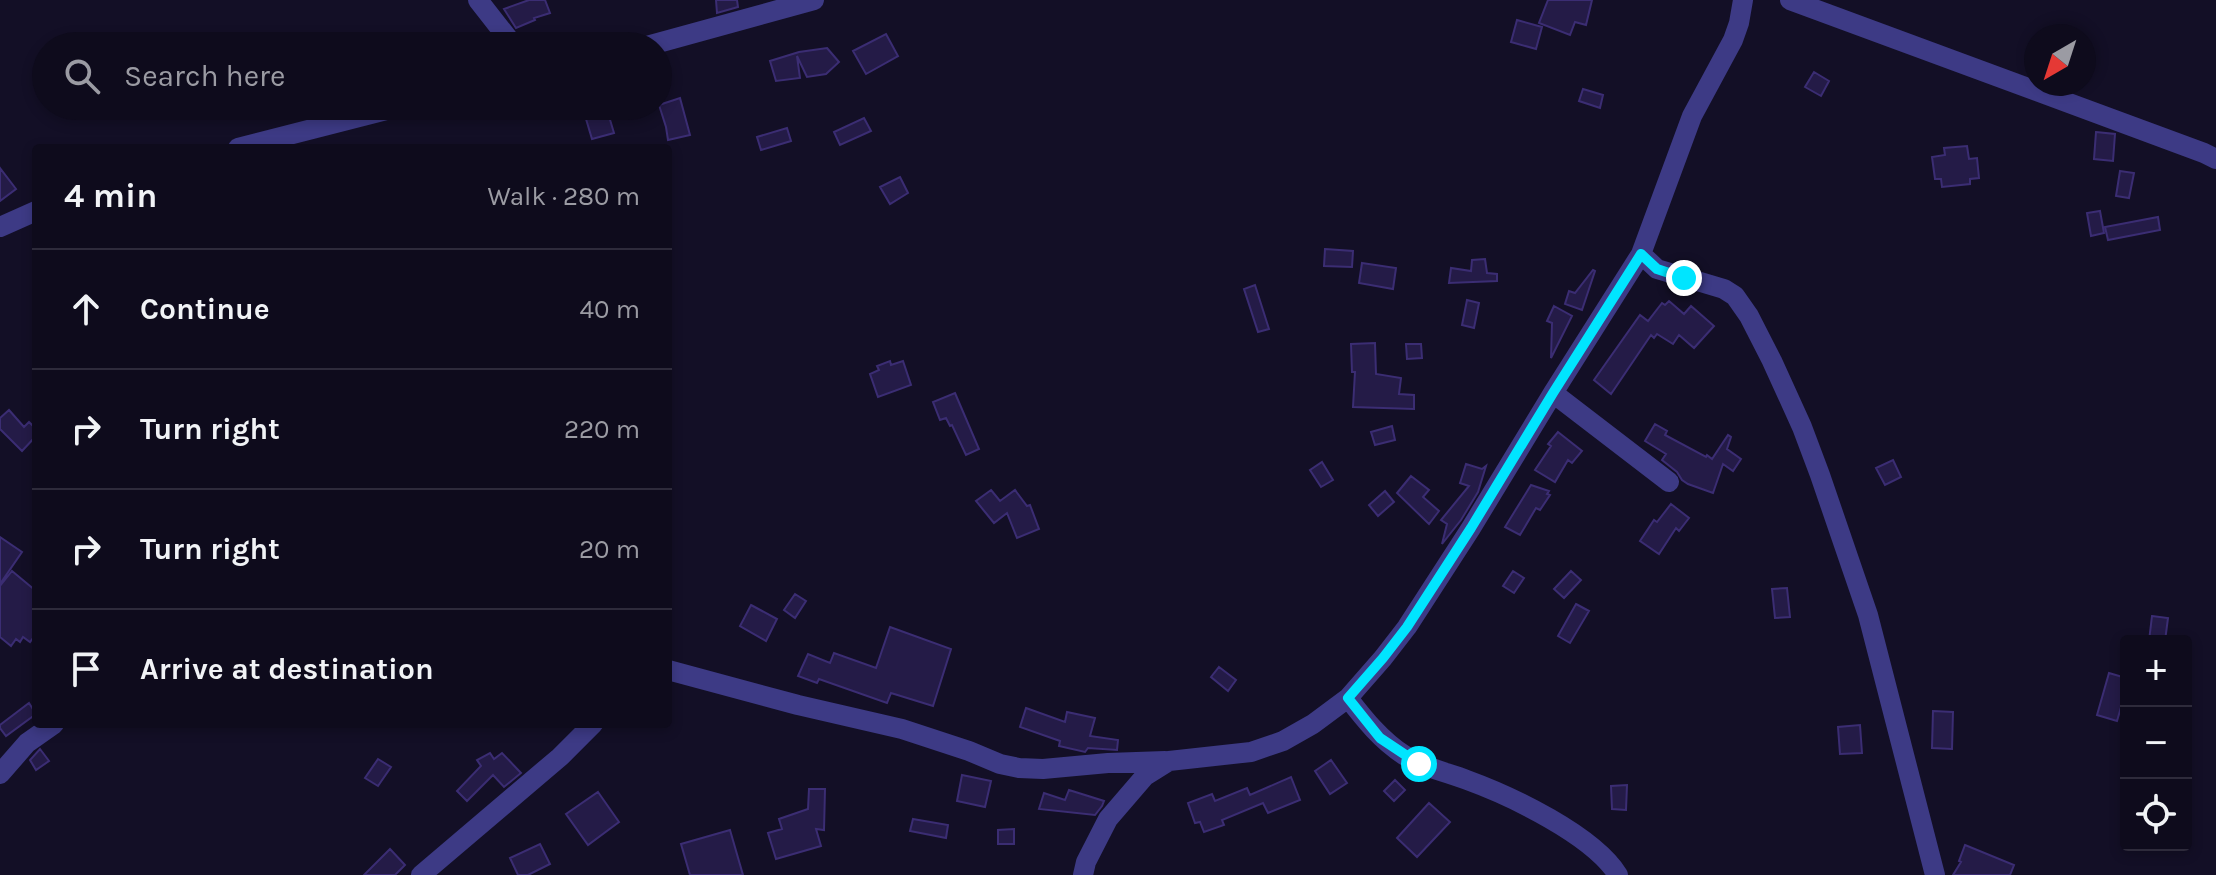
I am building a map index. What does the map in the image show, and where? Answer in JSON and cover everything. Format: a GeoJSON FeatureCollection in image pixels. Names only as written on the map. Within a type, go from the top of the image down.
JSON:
{"type":"FeatureCollection","features":[{"type":"Feature","properties":{"kind":"street"},"geometry":{"type":"LineString","coordinates":[[478,0],[503,32]]}},
{"type":"Feature","properties":{"kind":"street"},"geometry":{"type":"LineString","coordinates":[[672,39],[814,0]]}},
{"type":"Feature","properties":{"kind":"street"},"geometry":{"type":"LineString","coordinates":[[672,671],[902,729],[1019,768],[1169,761],[1251,752],[1305,729],[1348,698],[1407,627],[1641,254],[1692,116],[1733,40],[1743,0]]}},
{"type":"Feature","properties":{"kind":"street"},"geometry":{"type":"LineString","coordinates":[[1790,0],[2216,159]]}},
{"type":"Feature","properties":{"kind":"street"},"geometry":{"type":"LineString","coordinates":[[254,144],[347,120]]}},
{"type":"Feature","properties":{"kind":"street"},"geometry":{"type":"LineString","coordinates":[[0,227],[32,213]]}},
{"type":"Feature","properties":{"kind":"street"},"geometry":{"type":"LineString","coordinates":[[1641,254],[1657,269],[1724,289],[1735,296],[1772,361],[1811,451],[1868,615],[1935,875]]}},
{"type":"Feature","properties":{"kind":"street"},"geometry":{"type":"LineString","coordinates":[[1553,393],[1669,482]]}},
{"type":"Feature","properties":{"kind":"street"},"geometry":{"type":"LineString","coordinates":[[1348,698],[1380,738],[1404,755],[1419,764],[1500,793],[1537,812],[1591,847],[1618,875]]}},
{"type":"Feature","properties":{"kind":"street"},"geometry":{"type":"LineString","coordinates":[[0,774],[27,743],[48,728]]}},
{"type":"Feature","properties":{"kind":"street"},"geometry":{"type":"LineString","coordinates":[[421,875],[560,757],[589,728]]}},
{"type":"Feature","properties":{"kind":"street"},"geometry":{"type":"LineString","coordinates":[[1083,875],[1086,862],[1108,819],[1145,776],[1169,761]]}},
{"type":"Feature","properties":{"kind":"building"},"geometry":{"type":"Polygon","coordinates":[[[529,0],[545,0],[550,13],[516,28],[504,9],[529,0]]]}},
{"type":"Feature","properties":{"kind":"building"},"geometry":{"type":"Polygon","coordinates":[[[716,0],[737,0],[738,7],[717,13],[716,0]]]}},
{"type":"Feature","properties":{"kind":"building"},"geometry":{"type":"Polygon","coordinates":[[[1548,0],[1592,0],[1586,25],[1575,22],[1570,35],[1539,23],[1548,0]]]}},
{"type":"Feature","properties":{"kind":"building"},"geometry":{"type":"Polygon","coordinates":[[[1517,20],[1542,27],[1536,49],[1511,42],[1517,20]]]}},
{"type":"Feature","properties":{"kind":"building"},"geometry":{"type":"Polygon","coordinates":[[[886,34],[898,56],[866,74],[853,51],[886,34]]]}},
{"type":"Feature","properties":{"kind":"building"},"geometry":{"type":"Polygon","coordinates":[[[827,48],[839,62],[826,74],[807,77],[797,56],[800,78],[776,81],[770,61],[827,48]]]}},
{"type":"Feature","properties":{"kind":"building"},"geometry":{"type":"Polygon","coordinates":[[[1814,72],[1829,81],[1821,96],[1805,87],[1814,72]]]}},
{"type":"Feature","properties":{"kind":"building"},"geometry":{"type":"Polygon","coordinates":[[[1583,89],[1603,95],[1600,108],[1579,101],[1583,89]]]}},
{"type":"Feature","properties":{"kind":"building"},"geometry":{"type":"Polygon","coordinates":[[[680,98],[690,135],[668,140],[664,120],[672,120],[672,101],[680,98]]]}},
{"type":"Feature","properties":{"kind":"building"},"geometry":{"type":"Polygon","coordinates":[[[864,118],[871,131],[840,145],[834,132],[864,118]]]}},
{"type":"Feature","properties":{"kind":"building"},"geometry":{"type":"Polygon","coordinates":[[[586,120],[610,120],[614,133],[592,139],[586,120]]]}},
{"type":"Feature","properties":{"kind":"building"},"geometry":{"type":"Polygon","coordinates":[[[787,128],[791,141],[761,150],[757,137],[787,128]]]}},
{"type":"Feature","properties":{"kind":"building"},"geometry":{"type":"Polygon","coordinates":[[[2096,132],[2115,134],[2113,161],[2094,159],[2096,132]]]}},
{"type":"Feature","properties":{"kind":"building"},"geometry":{"type":"Polygon","coordinates":[[[1967,146],[1969,159],[1977,158],[1979,178],[1970,179],[1970,184],[1942,187],[1941,179],[1935,179],[1932,157],[1945,155],[1944,148],[1967,146]]]}},
{"type":"Feature","properties":{"kind":"building"},"geometry":{"type":"Polygon","coordinates":[[[0,168],[16,189],[0,201],[0,168]]]}},
{"type":"Feature","properties":{"kind":"building"},"geometry":{"type":"Polygon","coordinates":[[[2120,171],[2134,173],[2129,198],[2116,196],[2120,171]]]}},
{"type":"Feature","properties":{"kind":"building"},"geometry":{"type":"Polygon","coordinates":[[[900,177],[908,193],[890,204],[880,187],[900,177]]]}},
{"type":"Feature","properties":{"kind":"building"},"geometry":{"type":"Polygon","coordinates":[[[2100,211],[2104,233],[2091,236],[2087,213],[2100,211]]]}},
{"type":"Feature","properties":{"kind":"building"},"geometry":{"type":"Polygon","coordinates":[[[2158,217],[2160,230],[2108,240],[2105,227],[2158,217]]]}},
{"type":"Feature","properties":{"kind":"building"},"geometry":{"type":"Polygon","coordinates":[[[1325,249],[1353,251],[1352,267],[1324,266],[1325,249]]]}},
{"type":"Feature","properties":{"kind":"building"},"geometry":{"type":"Polygon","coordinates":[[[1485,259],[1487,273],[1497,274],[1497,281],[1449,283],[1451,268],[1471,271],[1472,260],[1485,259]]]}},
{"type":"Feature","properties":{"kind":"building"},"geometry":{"type":"Polygon","coordinates":[[[1362,263],[1396,268],[1393,289],[1359,283],[1362,263]]]}},
{"type":"Feature","properties":{"kind":"building"},"geometry":{"type":"Polygon","coordinates":[[[1593,270],[1582,310],[1565,304],[1569,291],[1575,293],[1593,270]]]}},
{"type":"Feature","properties":{"kind":"building"},"geometry":{"type":"Polygon","coordinates":[[[1255,285],[1269,329],[1258,332],[1244,289],[1255,285]]]}},
{"type":"Feature","properties":{"kind":"building"},"geometry":{"type":"Polygon","coordinates":[[[1467,300],[1479,303],[1474,328],[1462,325],[1467,300]]]}},
{"type":"Feature","properties":{"kind":"building"},"geometry":{"type":"Polygon","coordinates":[[[1669,301],[1684,314],[1691,306],[1714,326],[1694,348],[1679,335],[1673,344],[1657,334],[1654,338],[1651,335],[1611,394],[1594,380],[1640,315],[1648,321],[1662,303],[1665,305],[1669,301]]]}},
{"type":"Feature","properties":{"kind":"building"},"geometry":{"type":"Polygon","coordinates":[[[1554,306],[1572,316],[1551,358],[1552,323],[1547,321],[1554,306]]]}},
{"type":"Feature","properties":{"kind":"building"},"geometry":{"type":"Polygon","coordinates":[[[1375,343],[1376,374],[1401,378],[1399,394],[1414,395],[1414,409],[1353,407],[1355,372],[1352,372],[1351,344],[1375,343]]]}},
{"type":"Feature","properties":{"kind":"building"},"geometry":{"type":"Polygon","coordinates":[[[1406,344],[1421,344],[1422,358],[1407,359],[1406,344]]]}},
{"type":"Feature","properties":{"kind":"building"},"geometry":{"type":"Polygon","coordinates":[[[890,361],[891,365],[903,361],[911,385],[878,397],[870,374],[879,370],[877,366],[890,361]]]}},
{"type":"Feature","properties":{"kind":"building"},"geometry":{"type":"Polygon","coordinates":[[[955,393],[979,449],[966,455],[952,425],[946,418],[940,420],[933,402],[955,393]]]}},
{"type":"Feature","properties":{"kind":"building"},"geometry":{"type":"Polygon","coordinates":[[[9,410],[24,427],[29,422],[32,425],[32,440],[22,451],[0,429],[0,418],[9,410]]]}},
{"type":"Feature","properties":{"kind":"building"},"geometry":{"type":"Polygon","coordinates":[[[1655,424],[1667,431],[1665,435],[1712,459],[1728,435],[1731,437],[1727,449],[1741,459],[1733,471],[1723,464],[1713,493],[1688,484],[1662,460],[1666,454],[1645,441],[1655,424]]]}},
{"type":"Feature","properties":{"kind":"building"},"geometry":{"type":"Polygon","coordinates":[[[1392,426],[1395,440],[1375,445],[1371,432],[1392,426]]]}},
{"type":"Feature","properties":{"kind":"building"},"geometry":{"type":"Polygon","coordinates":[[[1558,432],[1582,451],[1572,463],[1568,460],[1555,482],[1535,470],[1558,432]]]}},
{"type":"Feature","properties":{"kind":"building"},"geometry":{"type":"Polygon","coordinates":[[[1893,460],[1901,477],[1885,485],[1876,468],[1893,460]]]}},
{"type":"Feature","properties":{"kind":"building"},"geometry":{"type":"Polygon","coordinates":[[[1322,462],[1333,480],[1321,487],[1310,470],[1322,462]]]}},
{"type":"Feature","properties":{"kind":"building"},"geometry":{"type":"Polygon","coordinates":[[[1466,464],[1482,469],[1486,466],[1478,492],[1442,544],[1447,524],[1441,520],[1469,486],[1460,483],[1466,464]]]}},
{"type":"Feature","properties":{"kind":"building"},"geometry":{"type":"Polygon","coordinates":[[[1411,476],[1429,490],[1423,497],[1439,511],[1429,524],[1397,493],[1411,476]]]}},
{"type":"Feature","properties":{"kind":"building"},"geometry":{"type":"Polygon","coordinates":[[[1531,485],[1549,491],[1547,494],[1550,495],[1540,510],[1536,508],[1520,535],[1505,527],[1531,485]]]}},
{"type":"Feature","properties":{"kind":"building"},"geometry":{"type":"Polygon","coordinates":[[[991,490],[1000,501],[1015,490],[1027,506],[1030,505],[1039,529],[1017,538],[1007,513],[994,523],[976,501],[991,490]]]}},
{"type":"Feature","properties":{"kind":"building"},"geometry":{"type":"Polygon","coordinates":[[[1385,491],[1394,502],[1378,516],[1369,505],[1385,491]]]}},
{"type":"Feature","properties":{"kind":"building"},"geometry":{"type":"Polygon","coordinates":[[[1671,504],[1689,518],[1679,531],[1676,528],[1659,554],[1640,541],[1654,520],[1657,522],[1671,504]]]}},
{"type":"Feature","properties":{"kind":"building"},"geometry":{"type":"Polygon","coordinates":[[[0,537],[22,552],[0,584],[0,537]]]}},
{"type":"Feature","properties":{"kind":"building"},"geometry":{"type":"Polygon","coordinates":[[[12,571],[32,588],[30,642],[23,637],[20,642],[16,639],[11,646],[0,637],[0,586],[12,571]]]}},
{"type":"Feature","properties":{"kind":"building"},"geometry":{"type":"Polygon","coordinates":[[[1513,571],[1524,578],[1514,593],[1503,586],[1513,571]]]}},
{"type":"Feature","properties":{"kind":"building"},"geometry":{"type":"Polygon","coordinates":[[[1571,571],[1581,580],[1564,598],[1554,589],[1571,571]]]}},
{"type":"Feature","properties":{"kind":"building"},"geometry":{"type":"Polygon","coordinates":[[[1787,588],[1790,617],[1775,618],[1772,589],[1787,588]]]}},
{"type":"Feature","properties":{"kind":"building"},"geometry":{"type":"Polygon","coordinates":[[[795,594],[806,601],[795,618],[784,610],[795,594]]]}},
{"type":"Feature","properties":{"kind":"building"},"geometry":{"type":"Polygon","coordinates":[[[1576,604],[1589,611],[1570,643],[1558,636],[1576,604]]]}},
{"type":"Feature","properties":{"kind":"building"},"geometry":{"type":"Polygon","coordinates":[[[751,605],[777,619],[766,641],[740,626],[751,605]]]}},
{"type":"Feature","properties":{"kind":"building"},"geometry":{"type":"Polygon","coordinates":[[[2152,616],[2168,618],[2166,635],[2150,635],[2152,616]]]}},
{"type":"Feature","properties":{"kind":"building"},"geometry":{"type":"Polygon","coordinates":[[[890,627],[951,649],[933,706],[891,693],[887,703],[819,679],[817,683],[798,676],[808,654],[830,663],[834,653],[876,668],[890,627]]]}},
{"type":"Feature","properties":{"kind":"building"},"geometry":{"type":"Polygon","coordinates":[[[1219,667],[1236,680],[1228,691],[1211,677],[1219,667]]]}},
{"type":"Feature","properties":{"kind":"building"},"geometry":{"type":"Polygon","coordinates":[[[2109,673],[2120,676],[2117,721],[2097,715],[2109,673]]]}},
{"type":"Feature","properties":{"kind":"building"},"geometry":{"type":"Polygon","coordinates":[[[29,703],[32,717],[6,736],[0,725],[29,703]]]}},
{"type":"Feature","properties":{"kind":"building"},"geometry":{"type":"Polygon","coordinates":[[[1026,708],[1065,722],[1067,712],[1095,718],[1090,736],[1118,740],[1117,750],[1088,748],[1085,752],[1059,746],[1060,741],[1020,727],[1026,708]]]}},
{"type":"Feature","properties":{"kind":"building"},"geometry":{"type":"Polygon","coordinates":[[[1933,711],[1953,712],[1952,749],[1932,748],[1933,711]]]}},
{"type":"Feature","properties":{"kind":"building"},"geometry":{"type":"Polygon","coordinates":[[[1860,725],[1862,753],[1840,754],[1838,727],[1860,725]]]}},
{"type":"Feature","properties":{"kind":"building"},"geometry":{"type":"Polygon","coordinates":[[[40,749],[49,761],[36,770],[30,760],[40,749]]]}},
{"type":"Feature","properties":{"kind":"building"},"geometry":{"type":"Polygon","coordinates":[[[490,753],[494,759],[502,753],[521,773],[504,787],[493,775],[467,801],[457,791],[481,766],[477,760],[490,753]]]}},
{"type":"Feature","properties":{"kind":"building"},"geometry":{"type":"Polygon","coordinates":[[[378,759],[391,767],[378,786],[365,778],[378,759]]]}},
{"type":"Feature","properties":{"kind":"building"},"geometry":{"type":"Polygon","coordinates":[[[1331,760],[1347,783],[1330,794],[1315,771],[1331,760]]]}},
{"type":"Feature","properties":{"kind":"building"},"geometry":{"type":"Polygon","coordinates":[[[962,775],[991,781],[985,807],[957,801],[962,775]]]}},
{"type":"Feature","properties":{"kind":"building"},"geometry":{"type":"Polygon","coordinates":[[[1291,777],[1300,800],[1268,813],[1263,803],[1222,820],[1224,825],[1204,832],[1200,822],[1195,823],[1188,803],[1212,794],[1215,801],[1247,788],[1250,795],[1291,777]]]}},
{"type":"Feature","properties":{"kind":"building"},"geometry":{"type":"Polygon","coordinates":[[[1395,780],[1405,790],[1394,801],[1384,791],[1395,780]]]}},
{"type":"Feature","properties":{"kind":"building"},"geometry":{"type":"Polygon","coordinates":[[[1627,785],[1626,810],[1612,809],[1611,786],[1627,785]]]}},
{"type":"Feature","properties":{"kind":"building"},"geometry":{"type":"Polygon","coordinates":[[[809,789],[825,789],[824,830],[816,829],[821,846],[776,859],[768,833],[782,829],[779,819],[808,809],[809,789]]]}},
{"type":"Feature","properties":{"kind":"building"},"geometry":{"type":"Polygon","coordinates":[[[1069,790],[1104,801],[1095,815],[1039,809],[1044,793],[1065,800],[1069,790]]]}},
{"type":"Feature","properties":{"kind":"building"},"geometry":{"type":"Polygon","coordinates":[[[598,792],[619,822],[588,845],[566,814],[598,792]]]}},
{"type":"Feature","properties":{"kind":"building"},"geometry":{"type":"Polygon","coordinates":[[[1429,803],[1450,822],[1417,857],[1397,838],[1429,803]]]}},
{"type":"Feature","properties":{"kind":"building"},"geometry":{"type":"Polygon","coordinates":[[[913,819],[948,825],[946,838],[910,831],[913,819]]]}},
{"type":"Feature","properties":{"kind":"building"},"geometry":{"type":"Polygon","coordinates":[[[1014,829],[1014,844],[998,844],[998,830],[1014,829]]]}},
{"type":"Feature","properties":{"kind":"building"},"geometry":{"type":"Polygon","coordinates":[[[730,830],[743,875],[690,875],[681,844],[730,830]]]}},
{"type":"Feature","properties":{"kind":"building"},"geometry":{"type":"Polygon","coordinates":[[[540,844],[550,864],[528,875],[518,875],[510,858],[540,844]]]}},
{"type":"Feature","properties":{"kind":"building"},"geometry":{"type":"Polygon","coordinates":[[[1965,845],[2014,865],[2010,875],[1953,875],[1961,862],[1965,845]]]}},
{"type":"Feature","properties":{"kind":"building"},"geometry":{"type":"Polygon","coordinates":[[[390,849],[405,865],[395,875],[364,875],[390,849]]]}},
{"type":"Feature","properties":{"kind":"route"},"geometry":{"type":"LineString","coordinates":[[1419,764],[1380,738],[1348,698],[1407,627],[1641,254],[1657,269],[1684,278]]}}]}
